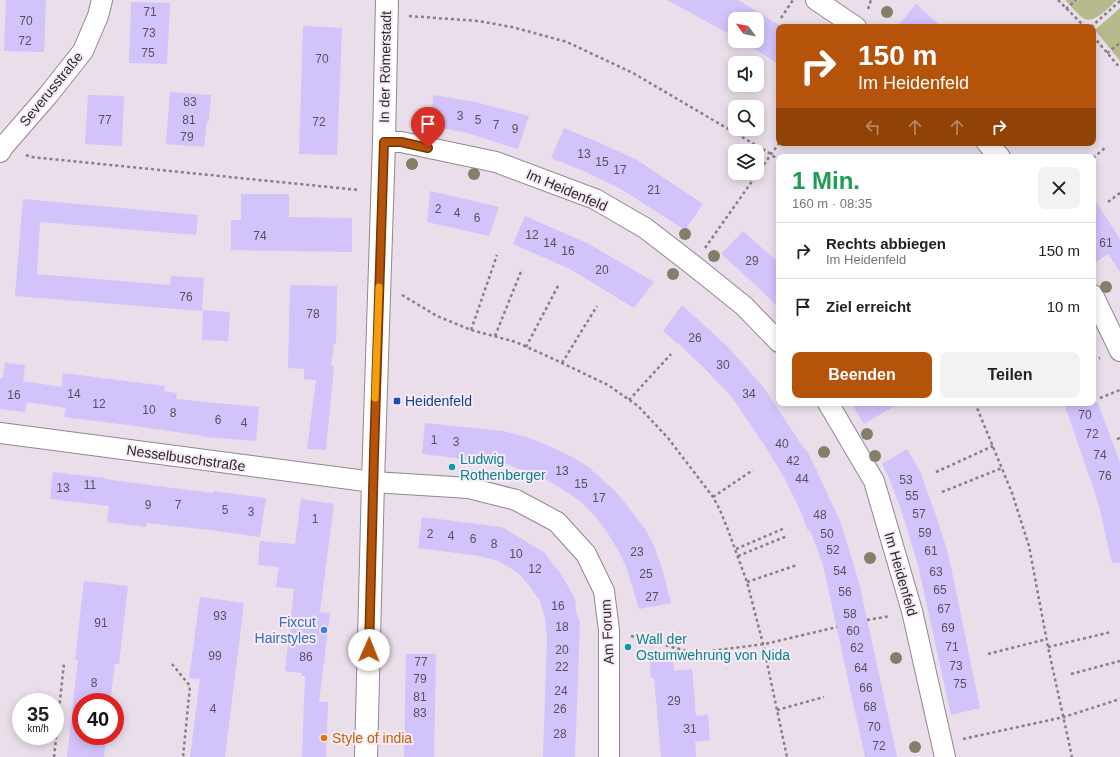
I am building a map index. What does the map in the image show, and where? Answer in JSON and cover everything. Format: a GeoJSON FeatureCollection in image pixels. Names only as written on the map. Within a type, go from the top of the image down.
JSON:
{"type":"FeatureCollection","features":[{"type":"Feature","properties":{"kind":"street","name":"Severusstraße"},"geometry":{"type":"LineString","coordinates":[[1,150],[49,94],[83,51],[98,16],[102,0]]}},
{"type":"Feature","properties":{"kind":"street","name":"In der Römerstadt"},"geometry":{"type":"LineString","coordinates":[[366,757],[387,0]]}},
{"type":"Feature","properties":{"kind":"street"},"geometry":{"type":"LineString","coordinates":[[816,0],[852,24]]}},
{"type":"Feature","properties":{"kind":"street","name":"Im Heidenfeld"},"geometry":{"type":"LineString","coordinates":[[384,142],[401,142],[496,162],[596,199],[645,228],[693,264],[744,306],[776,339]]}},
{"type":"Feature","properties":{"kind":"street"},"geometry":{"type":"LineString","coordinates":[[990,146],[997,154]]}},
{"type":"Feature","properties":{"kind":"street"},"geometry":{"type":"LineString","coordinates":[[1096,301],[1120,350]]}},
{"type":"Feature","properties":{"kind":"street","name":"Im Heidenfeld"},"geometry":{"type":"LineString","coordinates":[[830,406],[874,481],[912,612],[944,750]]}},
{"type":"Feature","properties":{"kind":"street","name":"Nesselbuschstraße"},"geometry":{"type":"LineString","coordinates":[[0,433],[373,482]]}},
{"type":"Feature","properties":{"kind":"street","name":"Am Forum"},"geometry":{"type":"LineString","coordinates":[[373,482],[469,488],[516,500],[557,522],[586,554],[604,591],[609,630],[609,757]]}},
{"type":"Feature","properties":{"kind":"path"},"geometry":{"type":"LineString","coordinates":[[781,18],[793,0]]}},
{"type":"Feature","properties":{"kind":"path"},"geometry":{"type":"LineString","coordinates":[[1058,0],[1082,24]]}},
{"type":"Feature","properties":{"kind":"path"},"geometry":{"type":"LineString","coordinates":[[1066,9],[1076,0]]}},
{"type":"Feature","properties":{"kind":"path"},"geometry":{"type":"LineString","coordinates":[[1094,24],[1120,1]]}},
{"type":"Feature","properties":{"kind":"path"},"geometry":{"type":"LineString","coordinates":[[407,16],[478,21],[512,27],[567,42],[633,73],[776,158]]}},
{"type":"Feature","properties":{"kind":"path"},"geometry":{"type":"LineString","coordinates":[[1096,40],[1120,68]]}},
{"type":"Feature","properties":{"kind":"path"},"geometry":{"type":"LineString","coordinates":[[1107,53],[1120,42]]}},
{"type":"Feature","properties":{"kind":"path"},"geometry":{"type":"LineString","coordinates":[[693,264],[777,146]]}},
{"type":"Feature","properties":{"kind":"path"},"geometry":{"type":"LineString","coordinates":[[1096,155],[1106,147]]}},
{"type":"Feature","properties":{"kind":"path"},"geometry":{"type":"LineString","coordinates":[[1,150],[31,157],[361,190]]}},
{"type":"Feature","properties":{"kind":"path"},"geometry":{"type":"LineString","coordinates":[[1108,202],[1120,193]]}},
{"type":"Feature","properties":{"kind":"path"},"geometry":{"type":"LineString","coordinates":[[471,330],[496,255]]}},
{"type":"Feature","properties":{"kind":"path"},"geometry":{"type":"LineString","coordinates":[[495,336],[522,269]]}},
{"type":"Feature","properties":{"kind":"path"},"geometry":{"type":"LineString","coordinates":[[526,346],[559,284]]}},
{"type":"Feature","properties":{"kind":"path"},"geometry":{"type":"LineString","coordinates":[[398,293],[437,316],[471,330],[526,346],[608,385],[638,406],[668,438],[713,497],[736,549],[747,582],[763,644],[788,757]]}},
{"type":"Feature","properties":{"kind":"path"},"geometry":{"type":"LineString","coordinates":[[562,362],[598,306]]}},
{"type":"Feature","properties":{"kind":"path"},"geometry":{"type":"LineString","coordinates":[[629,400],[670,354]]}},
{"type":"Feature","properties":{"kind":"path"},"geometry":{"type":"LineString","coordinates":[[1100,398],[1120,390]]}},
{"type":"Feature","properties":{"kind":"path"},"geometry":{"type":"LineString","coordinates":[[976,406],[1012,493],[1029,546],[1048,647],[1072,757]]}},
{"type":"Feature","properties":{"kind":"path"},"geometry":{"type":"LineString","coordinates":[[936,472],[993,446]]}},
{"type":"Feature","properties":{"kind":"path"},"geometry":{"type":"LineString","coordinates":[[942,492],[1002,468]]}},
{"type":"Feature","properties":{"kind":"path"},"geometry":{"type":"LineString","coordinates":[[713,497],[753,470]]}},
{"type":"Feature","properties":{"kind":"path"},"geometry":{"type":"LineString","coordinates":[[736,549],[785,528]]}},
{"type":"Feature","properties":{"kind":"path"},"geometry":{"type":"LineString","coordinates":[[738,556],[787,536]]}},
{"type":"Feature","properties":{"kind":"path"},"geometry":{"type":"LineString","coordinates":[[747,582],[797,565]]}},
{"type":"Feature","properties":{"kind":"path"},"geometry":{"type":"LineString","coordinates":[[609,630],[694,653],[763,644],[837,627]]}},
{"type":"Feature","properties":{"kind":"path"},"geometry":{"type":"LineString","coordinates":[[1048,647],[1111,632]]}},
{"type":"Feature","properties":{"kind":"path"},"geometry":{"type":"LineString","coordinates":[[988,654],[1047,639]]}},
{"type":"Feature","properties":{"kind":"path"},"geometry":{"type":"LineString","coordinates":[[1071,674],[1120,661]]}},
{"type":"Feature","properties":{"kind":"path"},"geometry":{"type":"LineString","coordinates":[[54,757],[64,663]]}},
{"type":"Feature","properties":{"kind":"path"},"geometry":{"type":"LineString","coordinates":[[172,664],[190,686],[183,757]]}},
{"type":"Feature","properties":{"kind":"path"},"geometry":{"type":"LineString","coordinates":[[777,710],[824,697]]}},
{"type":"Feature","properties":{"kind":"path"},"geometry":{"type":"LineString","coordinates":[[944,750],[1120,700]]}},
{"type":"Feature","properties":{"kind":"green space"},"geometry":{"type":"Polygon","coordinates":[[[1065,0],[1117,0],[1106,11],[1092,19],[1087,20],[1076,12],[1065,0]]]}},
{"type":"Feature","properties":{"kind":"green space"},"geometry":{"type":"Polygon","coordinates":[[[1120,8],[1120,61],[1096,31],[1096,29],[1120,8]]]}},
{"type":"Feature","properties":{"kind":"building"},"geometry":{"type":"Polygon","coordinates":[[[6,0],[46,0],[44,52],[4,51],[6,0]]]}},
{"type":"Feature","properties":{"kind":"building"},"geometry":{"type":"Polygon","coordinates":[[[667,0],[738,0],[758,12],[728,12],[728,33],[667,0]]]}},
{"type":"Feature","properties":{"kind":"building"},"geometry":{"type":"Polygon","coordinates":[[[131,2],[170,3],[167,64],[129,63],[131,2]]]}},
{"type":"Feature","properties":{"kind":"building"},"geometry":{"type":"Polygon","coordinates":[[[916,4],[939,24],[899,24],[916,4]]]}},
{"type":"Feature","properties":{"kind":"building"},"geometry":{"type":"Polygon","coordinates":[[[764,16],[777,24],[776,24],[776,62],[753,48],[764,48],[764,16]]]}},
{"type":"Feature","properties":{"kind":"building"},"geometry":{"type":"Polygon","coordinates":[[[303,26],[342,28],[337,155],[299,154],[303,26]]]}},
{"type":"Feature","properties":{"kind":"building"},"geometry":{"type":"Polygon","coordinates":[[[170,92],[211,95],[209,121],[207,121],[204,147],[166,144],[170,92]]]}},
{"type":"Feature","properties":{"kind":"building"},"geometry":{"type":"Polygon","coordinates":[[[88,95],[124,96],[122,146],[85,144],[88,95]]]}},
{"type":"Feature","properties":{"kind":"building"},"geometry":{"type":"Polygon","coordinates":[[[433,95],[475,102],[529,116],[518,149],[467,133],[431,126],[433,95]]]}},
{"type":"Feature","properties":{"kind":"building"},"geometry":{"type":"Polygon","coordinates":[[[564,128],[637,160],[703,204],[685,230],[621,189],[586,172],[551,158],[564,128]]]}},
{"type":"Feature","properties":{"kind":"building"},"geometry":{"type":"Polygon","coordinates":[[[430,191],[499,207],[489,236],[427,222],[430,191]]]}},
{"type":"Feature","properties":{"kind":"building"},"geometry":{"type":"Polygon","coordinates":[[[241,194],[289,194],[289,217],[352,218],[352,252],[231,250],[231,220],[241,220],[241,194]]]}},
{"type":"Feature","properties":{"kind":"building"},"geometry":{"type":"Polygon","coordinates":[[[23,199],[198,215],[196,235],[40,222],[37,274],[170,285],[171,276],[204,278],[202,311],[15,296],[23,199]]]}},
{"type":"Feature","properties":{"kind":"building"},"geometry":{"type":"Polygon","coordinates":[[[1096,202],[1120,239],[1120,272],[1108,254],[1096,262],[1096,202]]]}},
{"type":"Feature","properties":{"kind":"building"},"geometry":{"type":"Polygon","coordinates":[[[525,216],[589,244],[654,282],[634,308],[570,269],[513,244],[525,216]]]}},
{"type":"Feature","properties":{"kind":"building"},"geometry":{"type":"Polygon","coordinates":[[[743,231],[776,260],[776,305],[748,278],[721,254],[743,231]]]}},
{"type":"Feature","properties":{"kind":"building"},"geometry":{"type":"Polygon","coordinates":[[[290,285],[337,286],[336,344],[334,344],[331,366],[334,366],[326,450],[307,449],[316,380],[304,379],[304,369],[288,368],[290,285]]]}},
{"type":"Feature","properties":{"kind":"building"},"geometry":{"type":"Polygon","coordinates":[[[682,305],[729,348],[764,388],[808,453],[815,467],[840,521],[853,562],[860,587],[897,757],[865,757],[823,565],[810,530],[808,531],[801,512],[784,477],[731,396],[678,343],[663,331],[682,305]]]}},
{"type":"Feature","properties":{"kind":"building"},"geometry":{"type":"Polygon","coordinates":[[[203,310],[230,312],[228,341],[202,340],[203,310]]]}},
{"type":"Feature","properties":{"kind":"building"},"geometry":{"type":"Polygon","coordinates":[[[5,363],[25,365],[23,381],[62,387],[63,373],[165,386],[164,391],[177,393],[176,399],[259,407],[256,441],[204,437],[64,417],[66,408],[27,402],[25,412],[0,409],[0,378],[3,378],[5,363]]]}},
{"type":"Feature","properties":{"kind":"building"},"geometry":{"type":"Polygon","coordinates":[[[1096,403],[1098,403],[1118,457],[1120,463],[1120,562],[1112,563],[1094,490],[1065,406],[1096,406],[1096,403]]]}},
{"type":"Feature","properties":{"kind":"building"},"geometry":{"type":"Polygon","coordinates":[[[853,406],[895,406],[864,424],[853,406]]]}},
{"type":"Feature","properties":{"kind":"building"},"geometry":{"type":"Polygon","coordinates":[[[425,423],[503,431],[526,437],[547,445],[587,466],[613,489],[645,529],[652,541],[662,568],[671,603],[639,609],[627,569],[618,550],[595,516],[580,501],[545,479],[506,464],[422,454],[425,423]]]}},
{"type":"Feature","properties":{"kind":"building"},"geometry":{"type":"Polygon","coordinates":[[[907,449],[920,471],[947,550],[980,708],[951,715],[918,565],[901,509],[882,464],[907,449]]]}},
{"type":"Feature","properties":{"kind":"building"},"geometry":{"type":"Polygon","coordinates":[[[53,472],[213,493],[213,491],[266,498],[260,537],[147,523],[146,527],[107,522],[109,506],[50,499],[53,472]]]}},
{"type":"Feature","properties":{"kind":"building"},"geometry":{"type":"Polygon","coordinates":[[[301,499],[334,504],[320,612],[330,613],[319,702],[328,702],[326,757],[302,757],[305,676],[302,676],[302,673],[285,671],[294,589],[276,587],[279,567],[258,565],[260,541],[295,544],[301,499]]]}},
{"type":"Feature","properties":{"kind":"building"},"geometry":{"type":"Polygon","coordinates":[[[422,517],[502,527],[545,553],[561,574],[575,599],[576,611],[580,622],[575,757],[543,757],[547,637],[545,618],[540,601],[529,585],[517,572],[498,561],[480,556],[418,548],[422,517]]]}},
{"type":"Feature","properties":{"kind":"building"},"geometry":{"type":"Polygon","coordinates":[[[84,581],[128,586],[119,664],[115,664],[111,693],[74,693],[78,660],[75,660],[84,581]]]}},
{"type":"Feature","properties":{"kind":"building"},"geometry":{"type":"Polygon","coordinates":[[[200,597],[244,603],[225,757],[190,757],[200,679],[189,678],[200,597]]]}},
{"type":"Feature","properties":{"kind":"building"},"geometry":{"type":"Polygon","coordinates":[[[406,654],[436,654],[434,757],[404,757],[406,654]]]}},
{"type":"Feature","properties":{"kind":"building"},"geometry":{"type":"Polygon","coordinates":[[[672,654],[674,671],[692,669],[696,716],[708,715],[710,740],[695,742],[696,757],[661,757],[654,678],[651,678],[649,656],[672,654]]]}},
{"type":"Feature","properties":{"kind":"building"},"geometry":{"type":"Polygon","coordinates":[[[72,713],[72,745],[105,745],[104,757],[67,757],[72,713]]]}},
{"type":"Feature","properties":{"kind":"slow traffic"},"geometry":{"type":"LineString","coordinates":[[375,398],[379,287]]}},
{"type":"Feature","properties":{"kind":"place","name":"Heidenfeld"},"geometry":{"type":"Point","coordinates":[397,401]}},
{"type":"Feature","properties":{"kind":"place","name":"Ludwig Rothenberger"},"geometry":{"type":"Point","coordinates":[452,467]}},
{"type":"Feature","properties":{"kind":"place","name":"Fixcut Hairstyles"},"geometry":{"type":"Point","coordinates":[324,630]}},
{"type":"Feature","properties":{"kind":"place","name":"Wall der Ostumwehrung von Nida"},"geometry":{"type":"Point","coordinates":[628,647]}},
{"type":"Feature","properties":{"kind":"place","name":"Style of india"},"geometry":{"type":"Point","coordinates":[324,738]}},
{"type":"Feature","properties":{"kind":"route"},"geometry":{"type":"LineString","coordinates":[[369,650],[384,142],[401,142],[428,148]]}}]}
